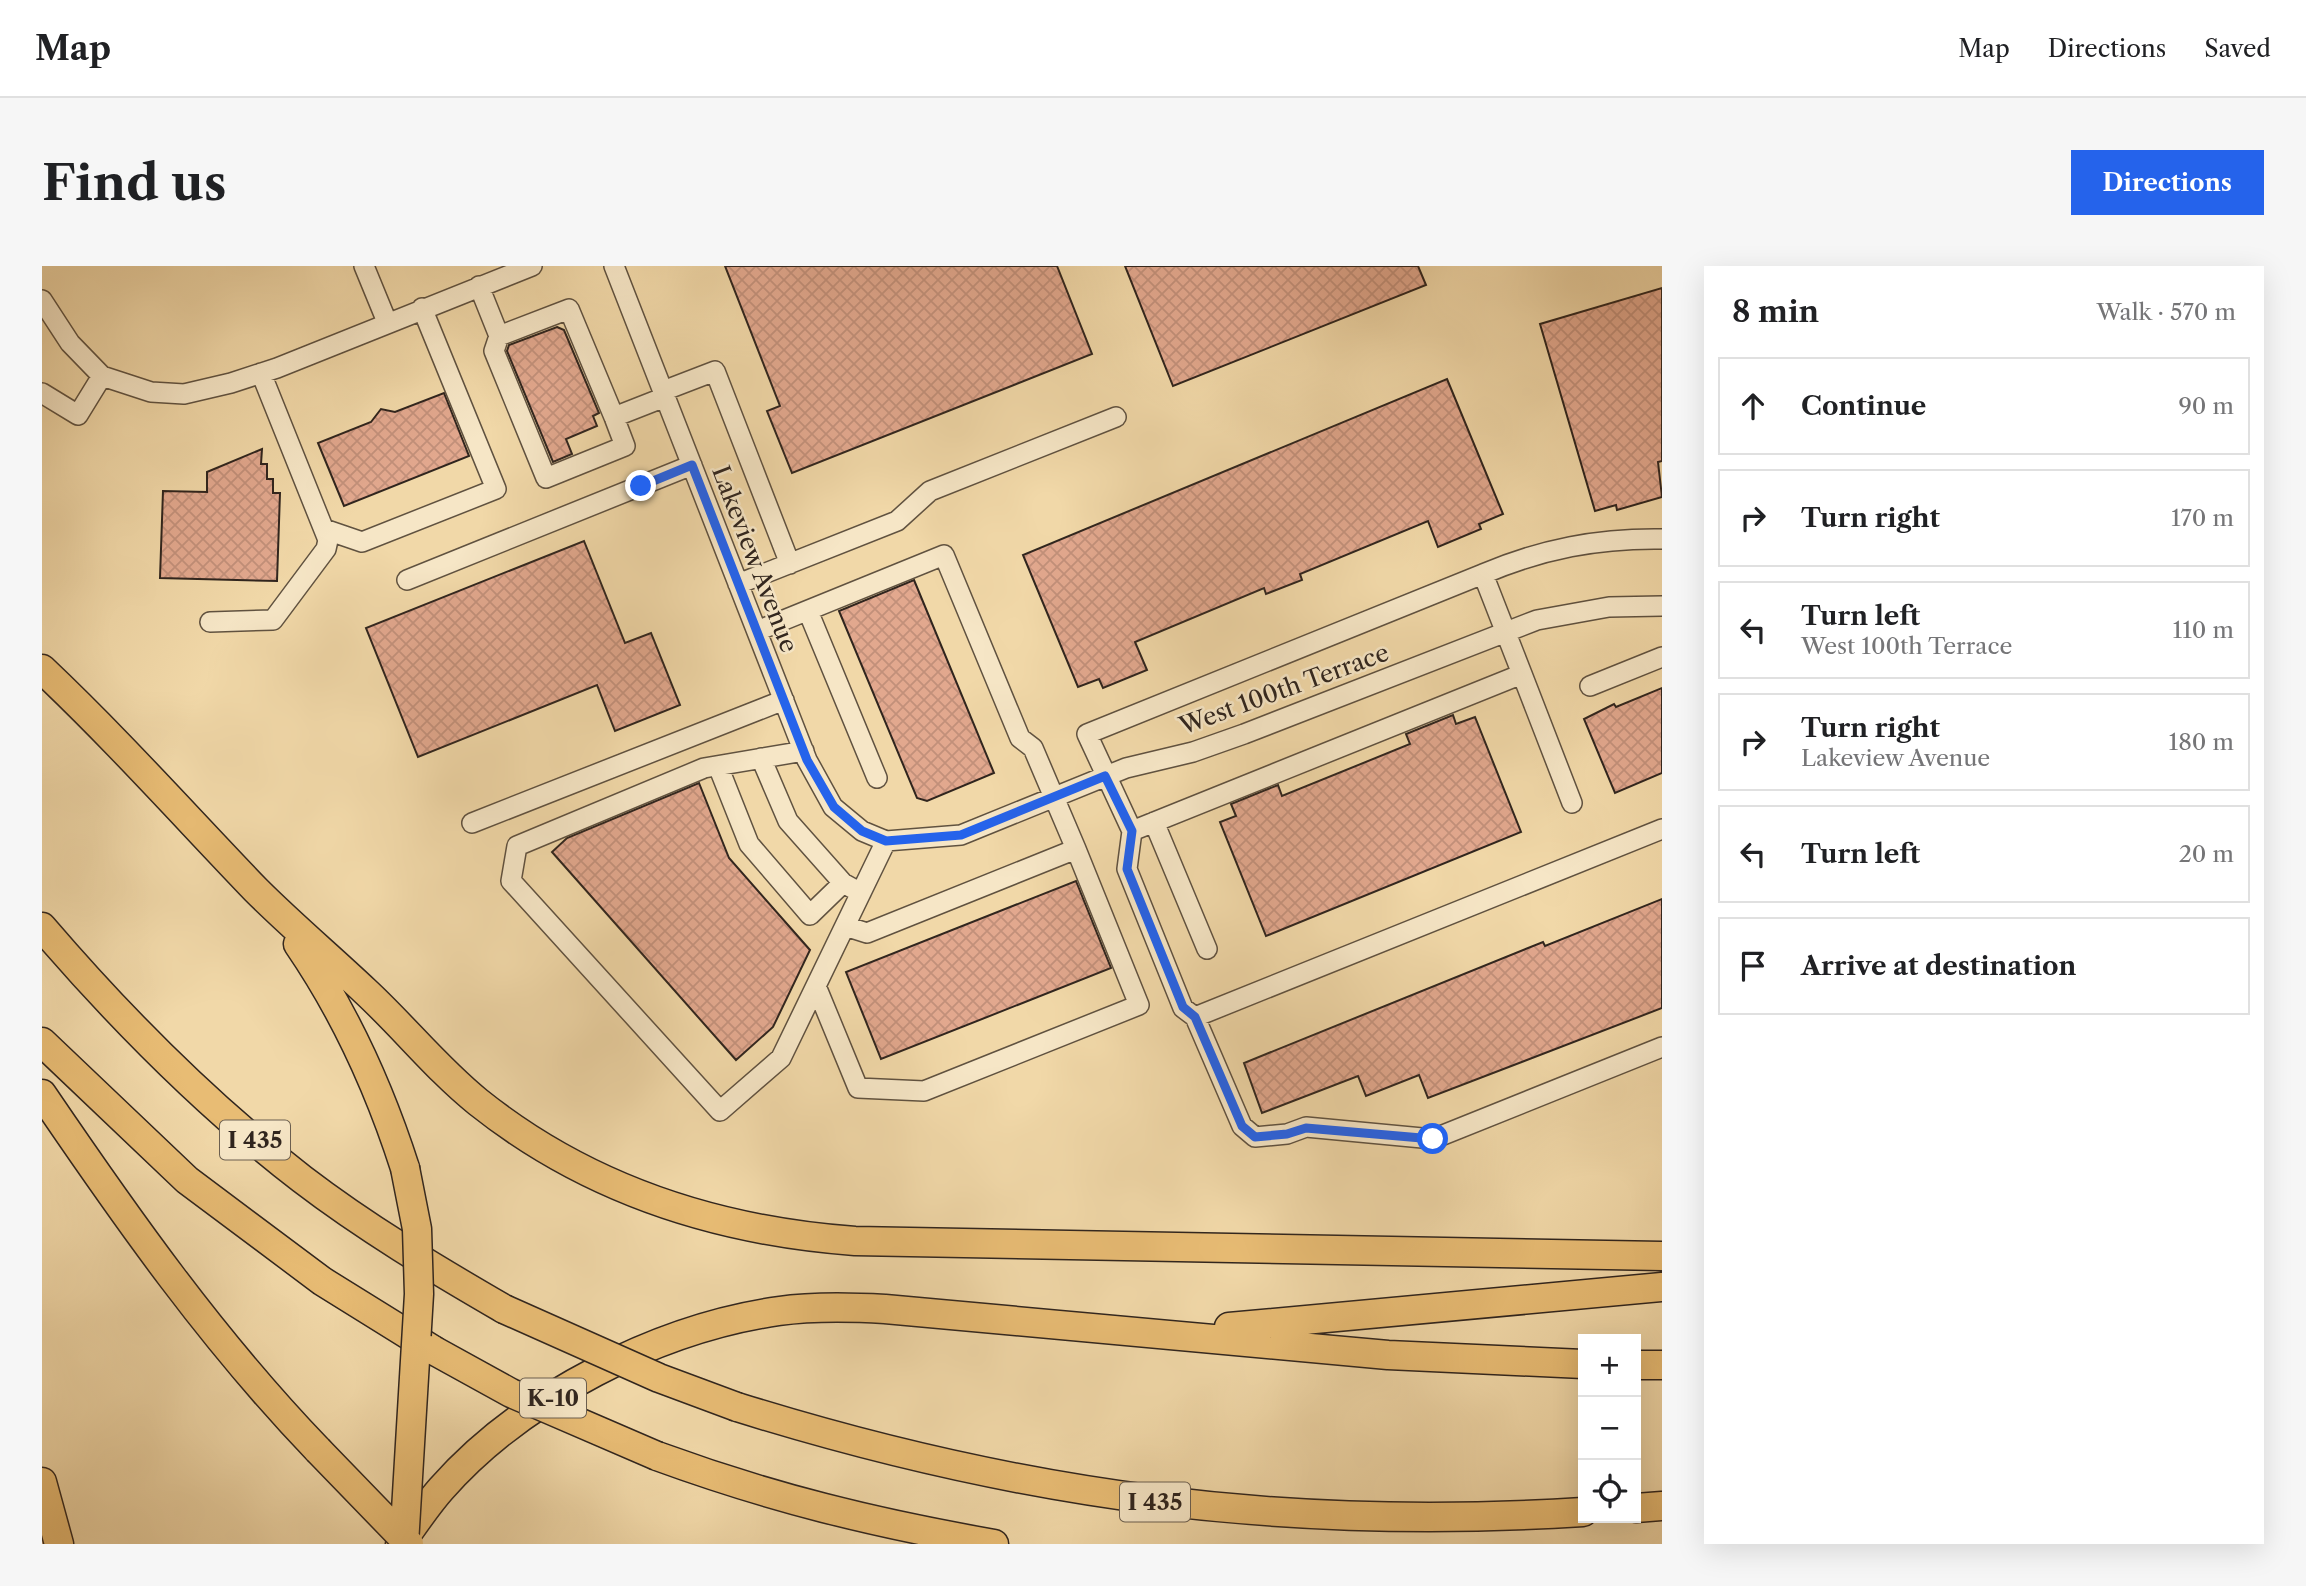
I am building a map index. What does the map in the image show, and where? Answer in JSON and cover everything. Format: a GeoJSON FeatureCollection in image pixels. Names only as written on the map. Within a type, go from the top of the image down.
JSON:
{"type":"FeatureCollection","features":[{"type":"Feature","properties":{"kind":"highway"},"geometry":{"type":"LineString","coordinates":[[42,670],[123,749],[258,892],[368,993],[452,1079],[509,1125],[574,1165],[613,1183],[724,1222],[792,1236],[855,1241],[1662,1256]]}},
{"type":"Feature","properties":{"kind":"highway"},"geometry":{"type":"LineString","coordinates":[[258,892],[296,940],[335,1001],[370,1069],[405,1168],[417,1229],[419,1294],[404,1544]]}},
{"type":"Feature","properties":{"kind":"highway","name":"I 435"},"geometry":{"type":"LineString","coordinates":[[42,928],[147,1043],[244,1132],[303,1180],[372,1229],[504,1309],[659,1378],[737,1407],[897,1454],[971,1471],[1166,1503],[1277,1514],[1355,1517],[1434,1518],[1578,1512]]}},
{"type":"Feature","properties":{"kind":"highway","name":"I 435"},"geometry":{"type":"LineString","coordinates":[[42,1042],[187,1180],[322,1281],[433,1350],[511,1392],[657,1456],[738,1486],[818,1509],[994,1544]]}},
{"type":"Feature","properties":{"kind":"highway"},"geometry":{"type":"LineString","coordinates":[[42,1094],[203,1320],[251,1378],[404,1544]]}},
{"type":"Feature","properties":{"kind":"highway"},"geometry":{"type":"LineString","coordinates":[[1163,1332],[1662,1287]]}},
{"type":"Feature","properties":{"kind":"highway","name":"K-10"},"geometry":{"type":"LineString","coordinates":[[404,1544],[442,1489],[508,1429],[597,1371],[712,1326],[780,1311],[839,1307],[1163,1332]]}},
{"type":"Feature","properties":{"kind":"highway"},"geometry":{"type":"LineString","coordinates":[[1163,1332],[1388,1355],[1578,1364]]}},
{"type":"Feature","properties":{"kind":"highway"},"geometry":{"type":"LineString","coordinates":[[1641,1365],[1662,1365]]}},
{"type":"Feature","properties":{"kind":"highway"},"geometry":{"type":"LineString","coordinates":[[42,1482],[59,1544]]}},
{"type":"Feature","properties":{"kind":"highway"},"geometry":{"type":"LineString","coordinates":[[1641,1508],[1662,1506]]}},
{"type":"Feature","properties":{"kind":"street"},"geometry":{"type":"LineString","coordinates":[[365,266],[387,321]]}},
{"type":"Feature","properties":{"kind":"street"},"geometry":{"type":"LineString","coordinates":[[42,300],[70,343],[102,376],[123,385],[184,394],[261,373],[532,266]]}},
{"type":"Feature","properties":{"kind":"street","name":"Lakeview Avenue"},"geometry":{"type":"LineString","coordinates":[[614,266],[804,751],[834,807],[862,831],[886,841]]}},
{"type":"Feature","properties":{"kind":"street"},"geometry":{"type":"LineString","coordinates":[[479,286],[499,336],[494,351],[547,478],[625,446],[569,309],[499,336]]}},
{"type":"Feature","properties":{"kind":"street"},"geometry":{"type":"LineString","coordinates":[[324,529],[362,542],[496,489],[422,308]]}},
{"type":"Feature","properties":{"kind":"street"},"geometry":{"type":"LineString","coordinates":[[614,417],[715,371],[790,564]]}},
{"type":"Feature","properties":{"kind":"street"},"geometry":{"type":"LineString","coordinates":[[210,622],[273,620],[326,549],[328,540],[261,373]]}},
{"type":"Feature","properties":{"kind":"street"},"geometry":{"type":"LineString","coordinates":[[42,393],[78,415],[102,376]]}},
{"type":"Feature","properties":{"kind":"street"},"geometry":{"type":"LineString","coordinates":[[738,584],[897,521],[930,491],[1116,417]]}},
{"type":"Feature","properties":{"kind":"street"},"geometry":{"type":"LineString","coordinates":[[407,580],[692,465]]}},
{"type":"Feature","properties":{"kind":"street"},"geometry":{"type":"LineString","coordinates":[[1662,539],[1623,539],[1556,548],[1526,556],[1087,734],[1132,831],[1127,869],[1183,1007],[1195,1017],[1242,1126],[1255,1137],[1287,1134],[1306,1128],[1433,1139],[1662,1047]]}},
{"type":"Feature","properties":{"kind":"street"},"geometry":{"type":"LineString","coordinates":[[757,631],[944,555],[1020,738],[1033,747],[1139,1005],[924,1091],[858,1088],[816,986]]}},
{"type":"Feature","properties":{"kind":"street"},"geometry":{"type":"LineString","coordinates":[[1483,574],[1572,803]]}},
{"type":"Feature","properties":{"kind":"street"},"geometry":{"type":"LineString","coordinates":[[1662,595],[1662,618]]}},
{"type":"Feature","properties":{"kind":"street","name":"West 100th Terrace"},"geometry":{"type":"LineString","coordinates":[[886,841],[961,835],[1105,776],[1244,734],[1505,631],[1576,611],[1619,606],[1662,606]]}},
{"type":"Feature","properties":{"kind":"street"},"geometry":{"type":"LineString","coordinates":[[808,611],[877,778]]}},
{"type":"Feature","properties":{"kind":"street"},"geometry":{"type":"LineString","coordinates":[[1590,686],[1662,657]]}},
{"type":"Feature","properties":{"kind":"street"},"geometry":{"type":"LineString","coordinates":[[1132,831],[1522,674]]}},
{"type":"Feature","properties":{"kind":"street"},"geometry":{"type":"LineString","coordinates":[[472,823],[784,700]]}},
{"type":"Feature","properties":{"kind":"street"},"geometry":{"type":"LineString","coordinates":[[804,751],[704,768],[517,846],[511,881],[720,1111],[781,1058],[886,841]]}},
{"type":"Feature","properties":{"kind":"street"},"geometry":{"type":"LineString","coordinates":[[761,758],[788,821],[843,883],[861,893]]}},
{"type":"Feature","properties":{"kind":"street"},"geometry":{"type":"LineString","coordinates":[[718,766],[749,844],[810,915],[843,883]]}},
{"type":"Feature","properties":{"kind":"street"},"geometry":{"type":"LineString","coordinates":[[1154,822],[1207,949]]}},
{"type":"Feature","properties":{"kind":"street"},"geometry":{"type":"LineString","coordinates":[[1195,1017],[1662,829]]}},
{"type":"Feature","properties":{"kind":"street"},"geometry":{"type":"LineString","coordinates":[[845,926],[867,933],[1076,849]]}},
{"type":"Feature","properties":{"kind":"building"},"geometry":{"type":"Polygon","coordinates":[[[725,266],[1057,266],[1092,354],[792,473],[767,411],[780,406],[725,266]]]}},
{"type":"Feature","properties":{"kind":"building"},"geometry":{"type":"Polygon","coordinates":[[[1125,266],[1418,266],[1426,285],[1173,386],[1125,266]]]}},
{"type":"Feature","properties":{"kind":"building"},"geometry":{"type":"Polygon","coordinates":[[[1662,288],[1662,461],[1658,462],[1662,497],[1617,510],[1616,505],[1595,511],[1540,324],[1662,288]]]}},
{"type":"Feature","properties":{"kind":"building"},"geometry":{"type":"Polygon","coordinates":[[[557,327],[564,330],[599,413],[593,416],[597,426],[566,439],[572,454],[553,462],[507,351],[509,345],[557,327]]]}},
{"type":"Feature","properties":{"kind":"building"},"geometry":{"type":"Polygon","coordinates":[[[1447,379],[1503,514],[1479,524],[1481,529],[1438,547],[1428,521],[1300,574],[1302,580],[1266,594],[1264,588],[1135,642],[1147,670],[1103,688],[1099,679],[1078,687],[1023,555],[1447,379]]]}},
{"type":"Feature","properties":{"kind":"building"},"geometry":{"type":"Polygon","coordinates":[[[444,393],[469,456],[344,506],[318,443],[371,422],[381,409],[395,412],[444,393]]]}},
{"type":"Feature","properties":{"kind":"building"},"geometry":{"type":"Polygon","coordinates":[[[262,449],[261,464],[267,464],[267,479],[273,479],[273,493],[280,493],[277,581],[160,578],[163,491],[207,492],[207,472],[262,449]]]}},
{"type":"Feature","properties":{"kind":"building"},"geometry":{"type":"Polygon","coordinates":[[[584,541],[625,643],[651,633],[680,705],[615,731],[597,685],[418,757],[366,628],[584,541]]]}},
{"type":"Feature","properties":{"kind":"building"},"geometry":{"type":"Polygon","coordinates":[[[914,580],[994,773],[927,801],[917,798],[839,611],[914,580]]]}},
{"type":"Feature","properties":{"kind":"building"},"geometry":{"type":"Polygon","coordinates":[[[1662,688],[1662,773],[1615,793],[1584,719],[1614,704],[1616,707],[1662,688]]]}},
{"type":"Feature","properties":{"kind":"building"},"geometry":{"type":"Polygon","coordinates":[[[1453,715],[1456,724],[1475,717],[1521,832],[1266,936],[1220,822],[1236,816],[1231,804],[1278,785],[1282,796],[1410,744],[1406,734],[1453,715]]]}},
{"type":"Feature","properties":{"kind":"building"},"geometry":{"type":"Polygon","coordinates":[[[699,783],[729,858],[810,950],[773,1027],[736,1060],[552,852],[567,838],[699,783]]]}},
{"type":"Feature","properties":{"kind":"building"},"geometry":{"type":"Polygon","coordinates":[[[1076,881],[1111,968],[881,1059],[846,972],[1076,881]]]}},
{"type":"Feature","properties":{"kind":"building"},"geometry":{"type":"Polygon","coordinates":[[[1662,899],[1662,1008],[1428,1098],[1419,1075],[1366,1096],[1358,1076],[1262,1113],[1244,1063],[1543,942],[1545,946],[1662,899]]]}},
{"type":"Feature","properties":{"kind":"route"},"geometry":{"type":"LineString","coordinates":[[641,486],[692,465],[807,760],[834,807],[862,831],[886,841],[961,835],[1105,776],[1132,831],[1127,869],[1183,1007],[1195,1017],[1242,1126],[1255,1137],[1287,1134],[1306,1128],[1433,1139]]}}]}
